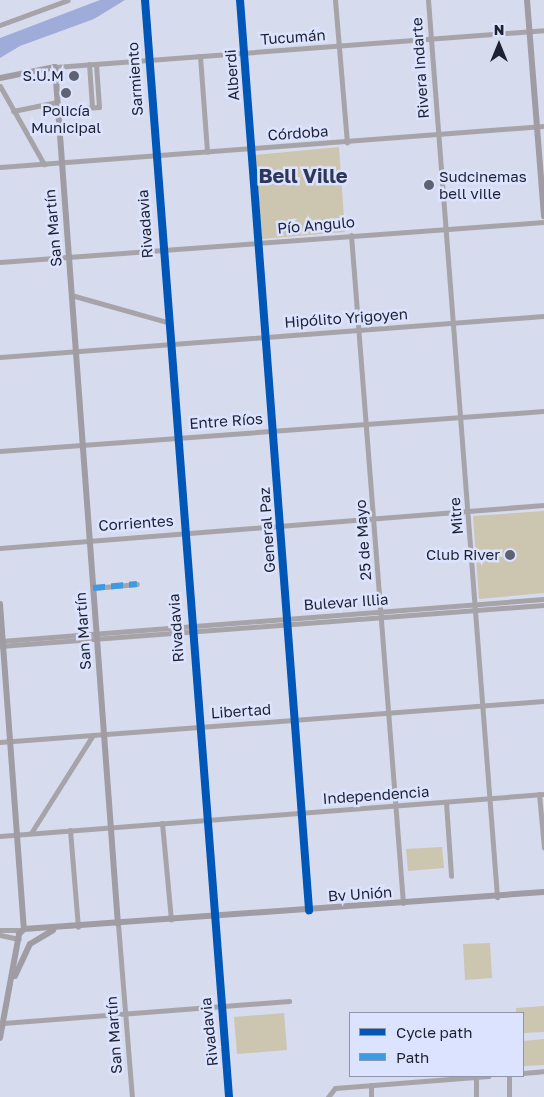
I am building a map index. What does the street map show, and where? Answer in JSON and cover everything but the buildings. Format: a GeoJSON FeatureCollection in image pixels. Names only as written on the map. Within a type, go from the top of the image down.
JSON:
{"type":"FeatureCollection","features":[{"type":"Feature","properties":{"kind":"main road"},"geometry":{"type":"LineString","coordinates":[[527,0],[541,126],[544,216]]}},
{"type":"Feature","properties":{"kind":"main road","name":"Tucumán"},"geometry":{"type":"LineString","coordinates":[[0,78],[55,67]]}},
{"type":"Feature","properties":{"kind":"main road","name":"San Martín"},"geometry":{"type":"LineString","coordinates":[[55,67],[60,164],[69,257],[74,351],[118,924]]}},
{"type":"Feature","properties":{"kind":"main road"},"geometry":{"type":"LineString","coordinates":[[0,604],[1,644],[18,834],[23,929],[19,939],[0,1038]]}},
{"type":"Feature","properties":{"kind":"main road","name":"Bv Unión"},"geometry":{"type":"LineString","coordinates":[[23,929],[78,927],[403,904],[544,892]]}},
{"type":"Feature","properties":{"kind":"main road"},"geometry":{"type":"LineString","coordinates":[[19,939],[33,942],[59,928]]}},
{"type":"Feature","properties":{"kind":"main road"},"geometry":{"type":"LineString","coordinates":[[11,984],[33,942],[32,930]]}},
{"type":"Feature","properties":{"kind":"street"},"geometry":{"type":"LineString","coordinates":[[0,25],[68,0]]}},
{"type":"Feature","properties":{"kind":"street","name":"Sarmiento"},"geometry":{"type":"LineString","coordinates":[[144,0],[154,156]]}},
{"type":"Feature","properties":{"kind":"street","name":"Alberdi"},"geometry":{"type":"LineString","coordinates":[[240,0],[252,148]]}},
{"type":"Feature","properties":{"kind":"street"},"geometry":{"type":"LineString","coordinates":[[335,0],[347,142]]}},
{"type":"Feature","properties":{"kind":"street","name":"Rivera Indarte"},"geometry":{"type":"LineString","coordinates":[[428,0],[438,133]]}},
{"type":"Feature","properties":{"kind":"street","name":"Tucumán"},"geometry":{"type":"LineString","coordinates":[[55,67],[544,30]]}},
{"type":"Feature","properties":{"kind":"street"},"geometry":{"type":"LineString","coordinates":[[200,56],[207,152]]}},
{"type":"Feature","properties":{"kind":"street"},"geometry":{"type":"LineString","coordinates":[[89,64],[92,108]]}},
{"type":"Feature","properties":{"kind":"street"},"geometry":{"type":"LineString","coordinates":[[58,110],[99,107],[96,64]]}},
{"type":"Feature","properties":{"kind":"street"},"geometry":{"type":"LineString","coordinates":[[0,86],[44,164]]}},
{"type":"Feature","properties":{"kind":"street"},"geometry":{"type":"LineString","coordinates":[[13,111],[57,102]]}},
{"type":"Feature","properties":{"kind":"street","name":"Córdoba"},"geometry":{"type":"LineString","coordinates":[[0,168],[541,126]]}},
{"type":"Feature","properties":{"kind":"street","name":"Mitre"},"geometry":{"type":"LineString","coordinates":[[438,133],[498,896]]}},
{"type":"Feature","properties":{"kind":"street","name":"General Paz"},"geometry":{"type":"LineString","coordinates":[[252,148],[309,910]]}},
{"type":"Feature","properties":{"kind":"street","name":"Rivadavia"},"geometry":{"type":"LineString","coordinates":[[154,156],[204,820],[229,1097]]}},
{"type":"Feature","properties":{"kind":"street","name":"Pío Angulo"},"geometry":{"type":"LineString","coordinates":[[0,262],[544,222]]}},
{"type":"Feature","properties":{"kind":"street","name":"25 de Mayo"},"geometry":{"type":"LineString","coordinates":[[351,235],[403,904]]}},
{"type":"Feature","properties":{"kind":"street"},"geometry":{"type":"LineString","coordinates":[[70,295],[167,322]]}},
{"type":"Feature","properties":{"kind":"street","name":"Hipólito Yrigoyen"},"geometry":{"type":"LineString","coordinates":[[0,357],[544,316]]}},
{"type":"Feature","properties":{"kind":"street","name":"Entre Ríos"},"geometry":{"type":"LineString","coordinates":[[0,451],[544,411]]}},
{"type":"Feature","properties":{"kind":"street","name":"Corrientes"},"geometry":{"type":"LineString","coordinates":[[0,548],[183,532],[544,505]]}},
{"type":"Feature","properties":{"kind":"street"},"geometry":{"type":"LineString","coordinates":[[93,588],[137,584]]}},
{"type":"Feature","properties":{"kind":"street","name":"Bulevar Illia"},"geometry":{"type":"LineString","coordinates":[[1,644],[381,615],[544,599]]}},
{"type":"Feature","properties":{"kind":"street","name":"Bulevar Illia"},"geometry":{"type":"LineString","coordinates":[[476,607],[544,605]]}},
{"type":"Feature","properties":{"kind":"street","name":"Libertad"},"geometry":{"type":"LineString","coordinates":[[0,742],[544,701]]}},
{"type":"Feature","properties":{"kind":"street"},"geometry":{"type":"LineString","coordinates":[[31,833],[93,735]]}},
{"type":"Feature","properties":{"kind":"street"},"geometry":{"type":"LineString","coordinates":[[542,794],[544,848]]}},
{"type":"Feature","properties":{"kind":"street","name":"Independencia"},"geometry":{"type":"LineString","coordinates":[[0,836],[542,794]]}},
{"type":"Feature","properties":{"kind":"street"},"geometry":{"type":"LineString","coordinates":[[446,802],[451,876]]}},
{"type":"Feature","properties":{"kind":"street"},"geometry":{"type":"LineString","coordinates":[[162,823],[171,920]]}},
{"type":"Feature","properties":{"kind":"street"},"geometry":{"type":"LineString","coordinates":[[70,830],[78,927]]}},
{"type":"Feature","properties":{"kind":"street","name":"San Martín"},"geometry":{"type":"LineString","coordinates":[[118,924],[132,1097]]}},
{"type":"Feature","properties":{"kind":"street"},"geometry":{"type":"LineString","coordinates":[[0,930],[23,929]]}},
{"type":"Feature","properties":{"kind":"street"},"geometry":{"type":"LineString","coordinates":[[0,935],[19,939]]}},
{"type":"Feature","properties":{"kind":"street"},"geometry":{"type":"LineString","coordinates":[[3,1024],[289,1001]]}},
{"type":"Feature","properties":{"kind":"street"},"geometry":{"type":"LineString","coordinates":[[524,1073],[544,1072]]}},
{"type":"Feature","properties":{"kind":"street"},"geometry":{"type":"LineString","coordinates":[[328,1097],[335,1088],[476,1077],[476,1097]]}},
{"type":"Feature","properties":{"kind":"street"},"geometry":{"type":"LineString","coordinates":[[509,1077],[509,1097]]}},
{"type":"Feature","properties":{"kind":"street"},"geometry":{"type":"LineString","coordinates":[[371,1085],[371,1097]]}},
{"type":"Feature","properties":{"kind":"shaded area"},"geometry":{"type":"Polygon","coordinates":[[[339,147],[345,232],[262,239],[255,155],[339,147]]]}},
{"type":"Feature","properties":{"kind":"shaded area","name":"Club River"},"geometry":{"type":"Polygon","coordinates":[[[544,511],[544,593],[479,599],[473,516],[544,511]]]}},
{"type":"Feature","properties":{"kind":"shaded area"},"geometry":{"type":"Polygon","coordinates":[[[442,847],[444,868],[408,871],[406,849],[442,847]]]}},
{"type":"Feature","properties":{"kind":"shaded area"},"geometry":{"type":"Polygon","coordinates":[[[490,943],[492,978],[465,980],[463,944],[490,943]]]}},
{"type":"Feature","properties":{"kind":"shaded area"},"geometry":{"type":"Polygon","coordinates":[[[544,1006],[544,1032],[524,1033],[524,1012],[516,1012],[516,1008],[544,1006]]]}},
{"type":"Feature","properties":{"kind":"shaded area"},"geometry":{"type":"Polygon","coordinates":[[[284,1013],[287,1050],[237,1054],[234,1017],[284,1013]]]}},
{"type":"Feature","properties":{"kind":"shaded area"},"geometry":{"type":"Polygon","coordinates":[[[544,1039],[544,1065],[524,1066],[524,1041],[544,1039]]]}},
{"type":"Feature","properties":{"kind":"water"},"geometry":{"type":"Polygon","coordinates":[[[100,0],[125,0],[94,19],[20,46],[0,58],[0,38],[100,0]]]}},
{"type":"Feature","properties":{"kind":"marked path"},"geometry":{"type":"LineString","coordinates":[[93,588],[137,584]]}},
{"type":"Feature","properties":{"kind":"cycle path"},"geometry":{"type":"LineString","coordinates":[[145,0],[229,1097]]}},
{"type":"Feature","properties":{"kind":"cycle path"},"geometry":{"type":"LineString","coordinates":[[240,0],[309,910]]}},
{"type":"Feature","properties":{"kind":"place","name":"S.U.M"},"geometry":{"type":"Point","coordinates":[74,76]}},
{"type":"Feature","properties":{"kind":"place","name":"Policía Municipal"},"geometry":{"type":"Point","coordinates":[66,93]}},
{"type":"Feature","properties":{"kind":"place","name":"Sudcinemas bell ville"},"geometry":{"type":"Point","coordinates":[429,185]}},
{"type":"Feature","properties":{"kind":"place","name":"Club River"},"geometry":{"type":"Point","coordinates":[510,555]}},
{"type":"Feature","properties":{"kind":"district","name":"Bell Ville"},"geometry":{"type":"Point","coordinates":[303,175]}}]}
